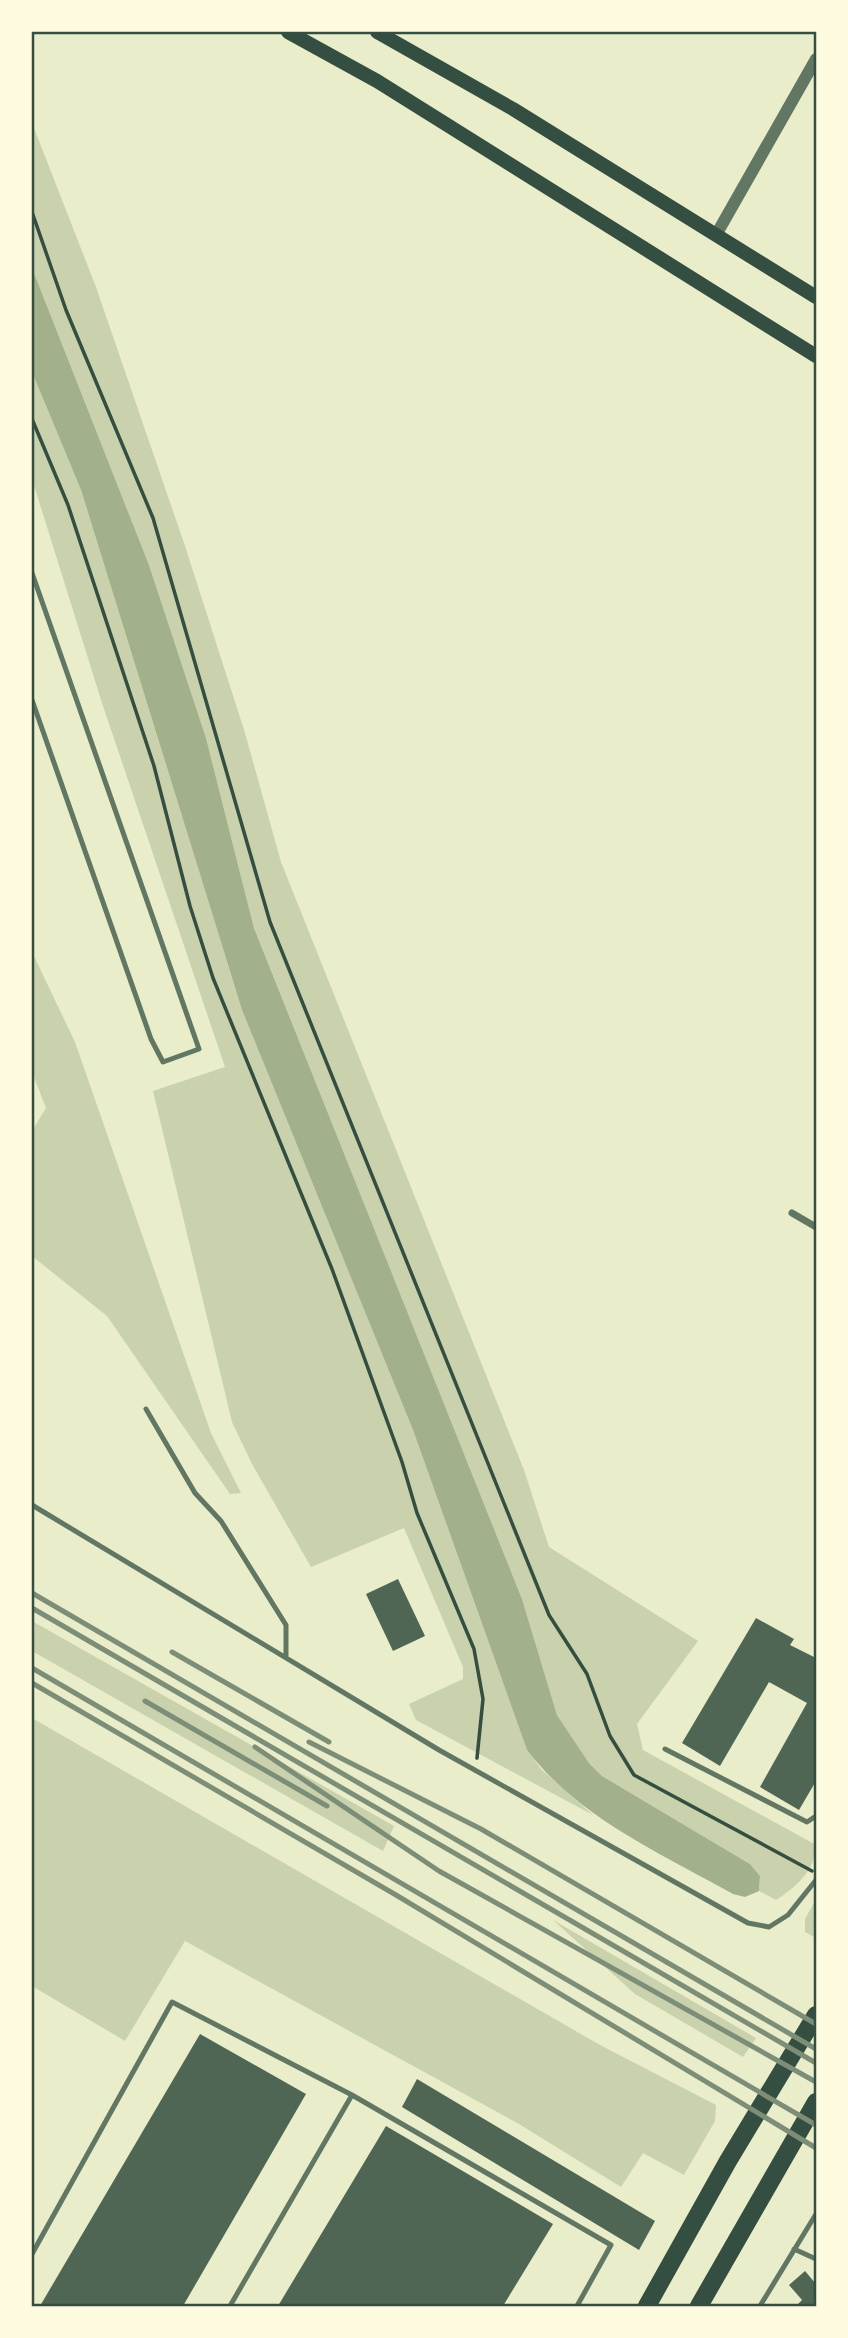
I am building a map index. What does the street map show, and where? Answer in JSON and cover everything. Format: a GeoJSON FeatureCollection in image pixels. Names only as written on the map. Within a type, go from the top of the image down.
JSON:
{"type":"FeatureCollection","features":[{"type":"Feature","properties":{"kind":"main road"},"geometry":{"type":"LineString","coordinates":[[288,32],[377,81],[817,356]]}},
{"type":"Feature","properties":{"kind":"main road"},"geometry":{"type":"LineString","coordinates":[[377,32],[398,36],[817,297]]}},
{"type":"Feature","properties":{"kind":"main road"},"geometry":{"type":"LineString","coordinates":[[648,2306],[728,2161],[817,2015]]}},
{"type":"Feature","properties":{"kind":"main road"},"geometry":{"type":"LineString","coordinates":[[698,2306],[817,2102]]}},
{"type":"Feature","properties":{"kind":"street"},"geometry":{"type":"LineString","coordinates":[[716,235],[817,59]]}},
{"type":"Feature","properties":{"kind":"street"},"geometry":{"type":"LineString","coordinates":[[792,1213],[817,1227]]}},
{"type":"Feature","properties":{"kind":"lane"},"geometry":{"type":"LineString","coordinates":[[32,573],[199,1049],[163,1062],[151,1039],[32,700]]}},
{"type":"Feature","properties":{"kind":"lane"},"geometry":{"type":"LineString","coordinates":[[146,1409],[195,1493],[221,1521],[286,1625],[286,1656]]}},
{"type":"Feature","properties":{"kind":"lane"},"geometry":{"type":"LineString","coordinates":[[32,1505],[475,1769],[748,1923],[769,1927],[788,1915],[817,1880]]}},
{"type":"Feature","properties":{"kind":"lane"},"geometry":{"type":"LineString","coordinates":[[664,1749],[807,1822],[817,1816]]}},
{"type":"Feature","properties":{"kind":"lane"},"geometry":{"type":"LineString","coordinates":[[32,2254],[172,2002],[352,2095],[611,2245],[577,2306]]}},
{"type":"Feature","properties":{"kind":"lane"},"geometry":{"type":"LineString","coordinates":[[230,2306],[352,2095]]}},
{"type":"Feature","properties":{"kind":"lane"},"geometry":{"type":"LineString","coordinates":[[760,2306],[817,2214]]}},
{"type":"Feature","properties":{"kind":"lane"},"geometry":{"type":"LineString","coordinates":[[794,2249],[817,2259]]}},
{"type":"Feature","properties":{"kind":"path"},"geometry":{"type":"LineString","coordinates":[[32,212],[66,310],[153,519],[270,922],[549,1615],[587,1674],[610,1736],[634,1775],[817,1874]]}},
{"type":"Feature","properties":{"kind":"path"},"geometry":{"type":"LineString","coordinates":[[32,419],[68,505],[154,766],[190,906],[213,978],[332,1269],[402,1462],[417,1513],[474,1649],[483,1699],[475,1769]]}},
{"type":"Feature","properties":{"kind":"shaded area"},"geometry":{"type":"Polygon","coordinates":[[[32,123],[96,287],[185,546],[245,733],[281,862],[524,1470],[549,1547],[698,1641],[637,1724],[643,1750],[816,1845],[812,1862],[803,1877],[776,1900],[759,1891],[760,1876],[750,1864],[602,1776],[589,1763],[557,1715],[522,1599],[254,928],[206,738],[149,565],[32,268],[32,123]]]}},
{"type":"Feature","properties":{"kind":"shaded area"},"geometry":{"type":"Polygon","coordinates":[[[32,268],[149,565],[206,738],[254,928],[522,1599],[557,1715],[589,1763],[602,1776],[750,1864],[760,1876],[759,1891],[745,1897],[733,1894],[622,1832],[571,1795],[527,1750],[413,1430],[242,1010],[81,490],[32,372],[32,268]]]}},
{"type":"Feature","properties":{"kind":"shaded area"},"geometry":{"type":"Polygon","coordinates":[[[32,372],[81,490],[242,1010],[413,1430],[527,1750],[541,1769],[593,1815],[416,1720],[409,1704],[463,1679],[463,1667],[404,1528],[311,1567],[252,1464],[232,1422],[153,1091],[225,1067],[102,703],[32,479],[32,372]]]}},
{"type":"Feature","properties":{"kind":"shaded area"},"geometry":{"type":"Polygon","coordinates":[[[32,952],[75,1042],[211,1433],[241,1493],[230,1494],[107,1316],[32,1256],[32,1131],[46,1108],[32,1072],[32,952]]]}},
{"type":"Feature","properties":{"kind":"shaded area"},"geometry":{"type":"Polygon","coordinates":[[[32,1621],[394,1826],[383,1851],[32,1651],[32,1621]]]}},
{"type":"Feature","properties":{"kind":"shaded area"},"geometry":{"type":"Polygon","coordinates":[[[32,1718],[600,2045],[716,2105],[715,2121],[684,2175],[643,2153],[621,2187],[519,2124],[185,1941],[125,2041],[32,1986],[32,1718]]]}},
{"type":"Feature","properties":{"kind":"shaded area"},"geometry":{"type":"Polygon","coordinates":[[[816,1899],[816,1938],[805,1932],[805,1919],[816,1899]]]}},
{"type":"Feature","properties":{"kind":"shaded area"},"geometry":{"type":"Polygon","coordinates":[[[553,1920],[756,2038],[743,2057],[635,1994],[553,1920]]]}},
{"type":"Feature","properties":{"kind":"building"},"geometry":{"type":"Polygon","coordinates":[[[398,1579],[425,1636],[393,1651],[366,1594],[398,1579]]]}},
{"type":"Feature","properties":{"kind":"building"},"geometry":{"type":"Polygon","coordinates":[[[756,1618],[794,1639],[790,1645],[816,1658],[816,1781],[799,1810],[760,1787],[807,1703],[769,1682],[720,1766],[682,1743],[756,1618]]]}},
{"type":"Feature","properties":{"kind":"building"},"geometry":{"type":"Polygon","coordinates":[[[200,2034],[306,2094],[183,2306],[40,2306],[200,2034]]]}},
{"type":"Feature","properties":{"kind":"building"},"geometry":{"type":"Polygon","coordinates":[[[417,2079],[655,2221],[639,2250],[402,2107],[417,2079]]]}},
{"type":"Feature","properties":{"kind":"building"},"geometry":{"type":"Polygon","coordinates":[[[386,2126],[553,2224],[503,2306],[278,2306],[386,2126]]]}},
{"type":"Feature","properties":{"kind":"building"},"geometry":{"type":"Polygon","coordinates":[[[805,2271],[816,2284],[816,2306],[796,2306],[802,2300],[789,2285],[805,2271]]]}},
{"type":"Feature","properties":{"kind":"railway"},"geometry":{"type":"LineString","coordinates":[[32,1593],[816,2049]]}},
{"type":"Feature","properties":{"kind":"railway"},"geometry":{"type":"LineString","coordinates":[[32,1608],[816,2063]]}},
{"type":"Feature","properties":{"kind":"railway"},"geometry":{"type":"LineString","coordinates":[[172,1652],[329,1742]]}},
{"type":"Feature","properties":{"kind":"railway"},"geometry":{"type":"LineString","coordinates":[[32,1668],[816,2125]]}},
{"type":"Feature","properties":{"kind":"railway"},"geometry":{"type":"LineString","coordinates":[[32,1683],[396,1895],[816,2148]]}},
{"type":"Feature","properties":{"kind":"railway"},"geometry":{"type":"LineString","coordinates":[[145,1701],[327,1806]]}},
{"type":"Feature","properties":{"kind":"railway"},"geometry":{"type":"LineString","coordinates":[[309,1742],[481,1829],[816,2024]]}},
{"type":"Feature","properties":{"kind":"railway"},"geometry":{"type":"LineString","coordinates":[[255,1747],[439,1871],[816,2082]]}}]}
